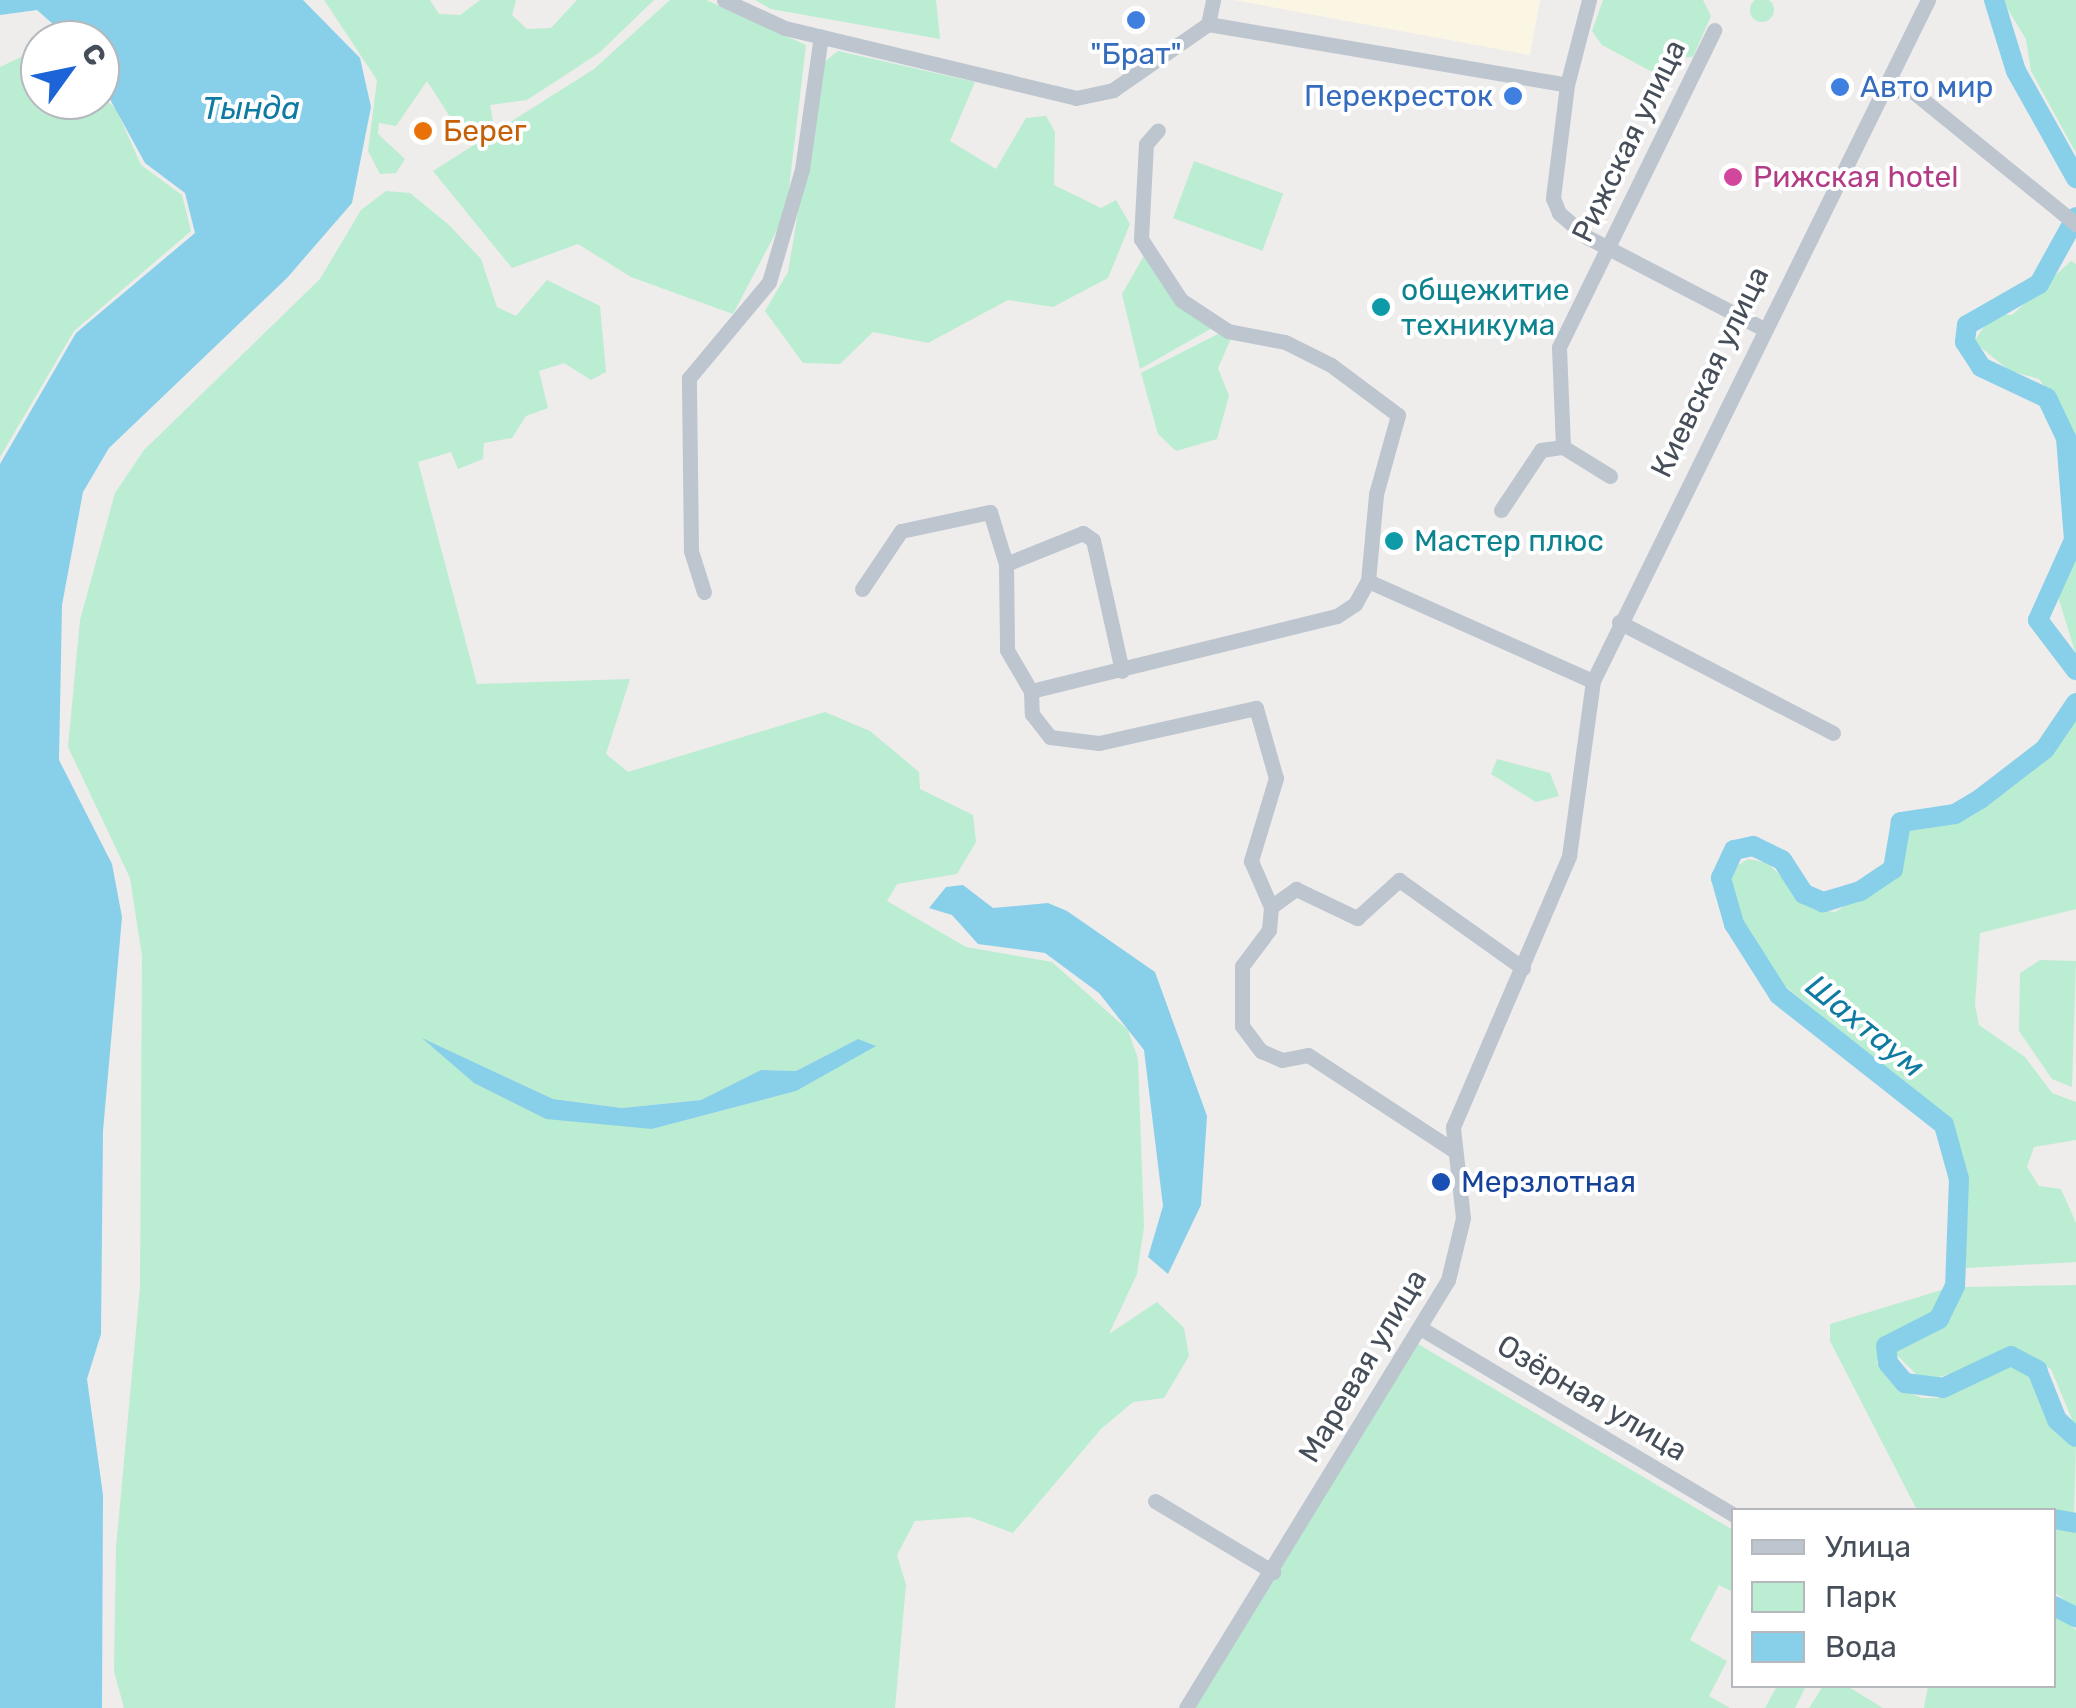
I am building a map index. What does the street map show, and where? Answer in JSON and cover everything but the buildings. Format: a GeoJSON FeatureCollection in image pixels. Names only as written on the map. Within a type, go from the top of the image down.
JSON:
{"type":"FeatureCollection","features":[{"type":"Feature","properties":{"kind":"street"},"geometry":{"type":"LineString","coordinates":[[724,0],[821,36],[1076,98],[1112,90],[1208,24],[1567,85]]}},
{"type":"Feature","properties":{"kind":"street"},"geometry":{"type":"LineString","coordinates":[[1208,24],[1212,0]]}},
{"type":"Feature","properties":{"kind":"street"},"geometry":{"type":"LineString","coordinates":[[1589,0],[1567,85],[1553,198],[1571,227],[1762,328]]}},
{"type":"Feature","properties":{"kind":"street","name":"Киевская улица"},"geometry":{"type":"LineString","coordinates":[[1593,681],[1762,328],[1928,0]]}},
{"type":"Feature","properties":{"kind":"street","name":"Рижская улица"},"geometry":{"type":"LineString","coordinates":[[1563,448],[1559,347],[1714,30]]}},
{"type":"Feature","properties":{"kind":"street"},"geometry":{"type":"LineString","coordinates":[[704,592],[691,551],[689,378],[768,282],[802,169],[821,36]]}},
{"type":"Feature","properties":{"kind":"street"},"geometry":{"type":"LineString","coordinates":[[1884,91],[1912,90],[2076,224]]}},
{"type":"Feature","properties":{"kind":"street"},"geometry":{"type":"LineString","coordinates":[[1031,691],[1337,616],[1368,581],[1376,494],[1398,414],[1331,366],[1285,342],[1228,331],[1181,300],[1141,239],[1146,144],[1158,130]]}},
{"type":"Feature","properties":{"kind":"street"},"geometry":{"type":"LineString","coordinates":[[1500,510],[1540,450],[1563,448],[1610,476]]}},
{"type":"Feature","properties":{"kind":"street"},"geometry":{"type":"LineString","coordinates":[[862,589],[902,531],[990,512],[1006,564],[1007,650],[1031,691],[1032,714],[1050,737],[1099,743],[1256,708],[1276,778],[1250,861],[1271,907],[1269,930],[1242,966],[1242,1026],[1261,1051],[1282,1060],[1308,1055],[1453,1150]]}},
{"type":"Feature","properties":{"kind":"street"},"geometry":{"type":"LineString","coordinates":[[1006,564],[1083,534],[1093,540],[1122,671]]}},
{"type":"Feature","properties":{"kind":"street"},"geometry":{"type":"LineString","coordinates":[[1368,581],[1593,681]]}},
{"type":"Feature","properties":{"kind":"street"},"geometry":{"type":"LineString","coordinates":[[1619,622],[1834,733]]}},
{"type":"Feature","properties":{"kind":"street","name":"Маревая улица"},"geometry":{"type":"LineString","coordinates":[[1186,1708],[1422,1329],[1448,1280],[1463,1218],[1453,1127],[1570,856],[1593,681]]}},
{"type":"Feature","properties":{"kind":"street"},"geometry":{"type":"LineString","coordinates":[[1271,907],[1296,888],[1357,918],[1399,880],[1523,968]]}},
{"type":"Feature","properties":{"kind":"street","name":"Озёрная улица"},"geometry":{"type":"LineString","coordinates":[[1422,1329],[1731,1513]]}},
{"type":"Feature","properties":{"kind":"street"},"geometry":{"type":"LineString","coordinates":[[1155,1502],[1272,1572]]}},
{"type":"Feature","properties":{"kind":"shaded area"},"geometry":{"type":"Polygon","coordinates":[[[1234,0],[1540,0],[1530,55],[1234,0]]]}},
{"type":"Feature","properties":{"kind":"green space"},"geometry":{"type":"Polygon","coordinates":[[[1757,-1],[1767,-1],[1773,5],[1773,15],[1767,21],[1757,21],[1751,15],[1751,5],[1757,-1]]]}},
{"type":"Feature","properties":{"kind":"green space"},"geometry":{"type":"Polygon","coordinates":[[[324,0],[430,0],[439,14],[460,15],[480,0],[516,0],[512,15],[527,29],[551,28],[577,0],[654,0],[599,53],[527,100],[490,105],[493,121],[459,131],[427,81],[396,126],[379,123],[378,134],[405,159],[396,173],[380,174],[368,151],[377,80],[324,0]]]}},
{"type":"Feature","properties":{"kind":"green space"},"geometry":{"type":"Polygon","coordinates":[[[670,0],[706,0],[806,45],[786,213],[733,314],[631,277],[578,244],[512,268],[433,171],[594,69],[670,0]]]}},
{"type":"Feature","properties":{"kind":"green space"},"geometry":{"type":"Polygon","coordinates":[[[755,0],[936,0],[940,39],[771,9],[755,0]]]}},
{"type":"Feature","properties":{"kind":"green space"},"geometry":{"type":"Polygon","coordinates":[[[1603,0],[1703,0],[1711,16],[1693,57],[1662,59],[1656,74],[1602,45],[1592,31],[1603,0]]]}},
{"type":"Feature","properties":{"kind":"green space"},"geometry":{"type":"Polygon","coordinates":[[[2002,0],[2076,0],[2076,153],[2031,71],[2026,39],[2002,0]]]}},
{"type":"Feature","properties":{"kind":"green space"},"geometry":{"type":"Polygon","coordinates":[[[838,51],[975,82],[950,141],[996,169],[1026,118],[1046,116],[1055,132],[1054,185],[1101,208],[1116,200],[1130,224],[1108,278],[1053,307],[1008,300],[928,343],[873,332],[840,364],[803,363],[765,311],[788,272],[823,63],[838,51]]]}},
{"type":"Feature","properties":{"kind":"green space"},"geometry":{"type":"Polygon","coordinates":[[[20,57],[20,120],[120,118],[141,165],[182,195],[191,231],[74,331],[0,457],[0,67],[20,57]]]}},
{"type":"Feature","properties":{"kind":"green space"},"geometry":{"type":"Polygon","coordinates":[[[1194,161],[1283,193],[1262,251],[1173,218],[1194,161]]]}},
{"type":"Feature","properties":{"kind":"green space"},"geometry":{"type":"Polygon","coordinates":[[[386,191],[410,193],[449,225],[481,259],[497,307],[516,316],[547,280],[600,306],[606,372],[591,380],[564,363],[539,371],[548,408],[526,416],[512,438],[484,443],[483,459],[458,469],[451,452],[418,462],[477,684],[630,679],[606,754],[628,772],[825,712],[870,731],[919,772],[920,789],[973,815],[976,842],[957,874],[897,884],[887,901],[966,947],[1052,962],[1128,1030],[1138,1059],[1144,1227],[1137,1274],[1109,1334],[1157,1302],[1184,1328],[1189,1356],[1164,1398],[1133,1402],[1101,1429],[1013,1533],[970,1517],[915,1521],[897,1555],[906,1585],[895,1708],[124,1708],[114,1671],[116,1548],[140,1287],[142,956],[130,878],[68,747],[80,620],[115,493],[144,450],[320,279],[361,210],[386,191]],[[858,1039],[796,1071],[761,1070],[701,1100],[622,1108],[553,1099],[428,1041],[474,1083],[652,1129],[796,1091],[858,1039]]]}},
{"type":"Feature","properties":{"kind":"green space"},"geometry":{"type":"Polygon","coordinates":[[[1145,254],[1214,327],[1140,369],[1122,294],[1145,254]]]}},
{"type":"Feature","properties":{"kind":"green space"},"geometry":{"type":"Polygon","coordinates":[[[2071,261],[2076,264],[2076,453],[2065,415],[2039,379],[2010,371],[1974,342],[1993,313],[2012,315],[2071,261]]]}},
{"type":"Feature","properties":{"kind":"green space"},"geometry":{"type":"Polygon","coordinates":[[[1218,334],[1232,336],[1218,368],[1229,396],[1217,439],[1176,451],[1158,434],[1141,373],[1218,334]]]}},
{"type":"Feature","properties":{"kind":"green space"},"geometry":{"type":"Polygon","coordinates":[[[2076,550],[2076,655],[2056,590],[2076,550]]]}},
{"type":"Feature","properties":{"kind":"green space"},"geometry":{"type":"Polygon","coordinates":[[[2076,717],[2076,909],[1980,933],[1975,1005],[1979,1025],[2025,1057],[2052,1093],[2076,1102],[2076,1140],[2034,1147],[2027,1167],[2039,1186],[2061,1189],[2076,1223],[2076,1262],[1966,1268],[1965,1176],[1947,1121],[1767,971],[1741,923],[1730,870],[1748,859],[1768,863],[1813,909],[1835,912],[1895,875],[1908,829],[1964,818],[2055,749],[2076,717]]]}},
{"type":"Feature","properties":{"kind":"green space"},"geometry":{"type":"Polygon","coordinates":[[[1497,759],[1550,773],[1559,796],[1536,802],[1491,774],[1497,759]]]}},
{"type":"Feature","properties":{"kind":"green space"},"geometry":{"type":"Polygon","coordinates":[[[2040,960],[2076,961],[2072,1087],[2052,1079],[2019,1031],[2020,973],[2040,960]]]}},
{"type":"Feature","properties":{"kind":"green space"},"geometry":{"type":"Polygon","coordinates":[[[2076,1285],[2076,1429],[2051,1369],[2027,1355],[1923,1381],[1894,1352],[1944,1321],[1963,1287],[2076,1285]]]}},
{"type":"Feature","properties":{"kind":"green space"},"geometry":{"type":"Polygon","coordinates":[[[1948,1288],[1931,1317],[1884,1338],[1877,1363],[1899,1389],[1922,1398],[1939,1398],[2004,1364],[2036,1377],[2054,1422],[2076,1443],[2074,1514],[2056,1514],[2056,1508],[1916,1508],[1830,1341],[1830,1324],[1948,1288]]]}},
{"type":"Feature","properties":{"kind":"green space"},"geometry":{"type":"Polygon","coordinates":[[[1418,1344],[1731,1529],[1731,1591],[1719,1585],[1690,1640],[1727,1661],[1709,1696],[1730,1708],[1193,1708],[1418,1344]]]}},
{"type":"Feature","properties":{"kind":"green space"},"geometry":{"type":"Polygon","coordinates":[[[2056,1526],[2076,1528],[2076,1608],[2056,1593],[2056,1526]]]}},
{"type":"Feature","properties":{"kind":"green space"},"geometry":{"type":"Polygon","coordinates":[[[2056,1612],[2076,1630],[2076,1708],[1924,1708],[1928,1688],[2056,1688],[2056,1612]]]}},
{"type":"Feature","properties":{"kind":"green space"},"geometry":{"type":"Polygon","coordinates":[[[1776,1688],[1805,1688],[1795,1708],[1765,1708],[1776,1688]]]}},
{"type":"Feature","properties":{"kind":"green space"},"geometry":{"type":"Polygon","coordinates":[[[1822,1688],[1850,1688],[1883,1708],[1809,1708],[1822,1688]]]}},
{"type":"Feature","properties":{"kind":"water","name":"Тында"},"geometry":{"type":"Polygon","coordinates":[[[0,0],[303,0],[360,58],[371,107],[352,203],[287,278],[109,448],[83,492],[62,605],[59,760],[112,864],[122,917],[103,1131],[101,1334],[87,1379],[103,1495],[102,1708],[0,1708],[0,464],[76,333],[195,233],[185,193],[145,163],[120,117],[120,20],[48,20],[37,10],[0,15],[0,0]]]}},
{"type":"Feature","properties":{"kind":"water"},"geometry":{"type":"Polygon","coordinates":[[[963,885],[993,908],[1048,903],[1067,911],[1155,972],[1207,1116],[1201,1205],[1168,1274],[1148,1257],[1163,1206],[1144,1050],[1099,993],[1045,953],[978,944],[952,915],[929,908],[946,887],[963,885]]]}},
{"type":"Feature","properties":{"kind":"water"},"geometry":{"type":"Polygon","coordinates":[[[422,1038],[553,1099],[622,1108],[701,1100],[761,1070],[796,1071],[858,1039],[876,1046],[796,1091],[652,1129],[546,1119],[474,1083],[422,1038]]]}},
{"type":"Feature","properties":{"kind":"waterway","name":"Шахтаум"},"geometry":{"type":"LineString","coordinates":[[1994,0],[2016,71],[2076,178]]}},
{"type":"Feature","properties":{"kind":"waterway","name":"Шахтаум"},"geometry":{"type":"LineString","coordinates":[[2076,217],[2039,284],[1967,325],[1965,342],[1981,367],[2047,398],[2066,438],[2074,540],[2038,620],[2076,670]]}},
{"type":"Feature","properties":{"kind":"waterway","name":"Шахтаум"},"geometry":{"type":"LineString","coordinates":[[2076,703],[2045,749],[1980,799],[1955,814],[1901,822],[1893,869],[1860,891],[1823,902],[1804,894],[1782,860],[1753,846],[1734,850],[1721,878],[1734,924],[1779,995],[1944,1125],[1959,1179],[1955,1286],[1939,1319],[1886,1346],[1888,1363],[1905,1383],[1943,1388],[2011,1356],[2037,1370],[2057,1420],[2076,1437]]}},
{"type":"Feature","properties":{"kind":"waterway","name":"Шахтаум"},"geometry":{"type":"LineString","coordinates":[[2056,1519],[2076,1523]]}},
{"type":"Feature","properties":{"kind":"waterway","name":"Шахтаум"},"geometry":{"type":"LineString","coordinates":[[2056,1607],[2076,1617]]}},
{"type":"Feature","properties":{"kind":"place","name":"\"Брат\""},"geometry":{"type":"Point","coordinates":[1136,20]}},
{"type":"Feature","properties":{"kind":"place","name":"Авто мир"},"geometry":{"type":"Point","coordinates":[1840,87]}},
{"type":"Feature","properties":{"kind":"place","name":"Перекресток"},"geometry":{"type":"Point","coordinates":[1513,96]}},
{"type":"Feature","properties":{"kind":"place","name":"Берег"},"geometry":{"type":"Point","coordinates":[423,131]}},
{"type":"Feature","properties":{"kind":"place","name":"Рижская hotel"},"geometry":{"type":"Point","coordinates":[1733,177]}},
{"type":"Feature","properties":{"kind":"place","name":"общежитие техникума"},"geometry":{"type":"Point","coordinates":[1381,307]}},
{"type":"Feature","properties":{"kind":"place","name":"Мастер плюс"},"geometry":{"type":"Point","coordinates":[1394,541]}},
{"type":"Feature","properties":{"kind":"place","name":"Мерзлотная"},"geometry":{"type":"Point","coordinates":[1441,1182]}}]}
